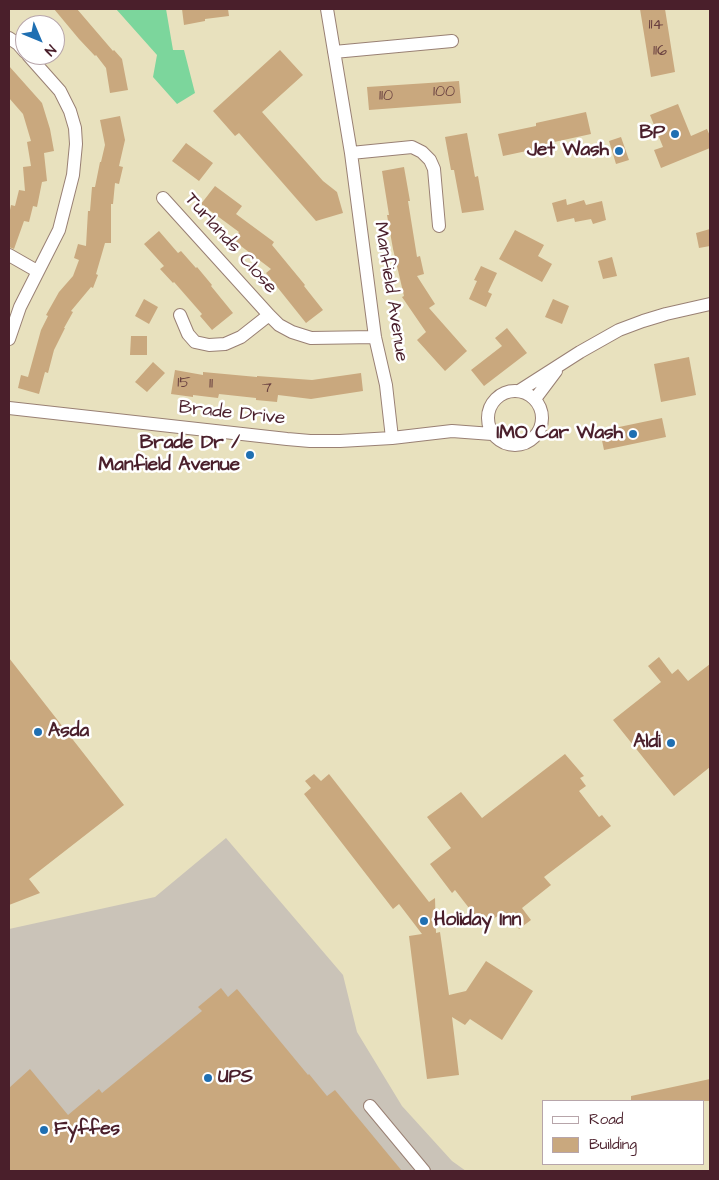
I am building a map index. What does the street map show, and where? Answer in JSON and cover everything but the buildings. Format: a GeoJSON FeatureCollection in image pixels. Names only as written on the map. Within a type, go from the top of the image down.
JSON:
{"type":"FeatureCollection","features":[{"type":"Feature","properties":{"kind":"street","name":"Manfield Avenue"},"geometry":{"type":"LineString","coordinates":[[327,9],[351,153],[375,336],[386,384],[392,438]]}},
{"type":"Feature","properties":{"kind":"street"},"geometry":{"type":"LineString","coordinates":[[334,52],[452,41]]}},
{"type":"Feature","properties":{"kind":"street"},"geometry":{"type":"LineString","coordinates":[[9,339],[20,306],[59,230],[73,174],[76,144],[70,111],[60,91],[37,65]]}},
{"type":"Feature","properties":{"kind":"street"},"geometry":{"type":"LineString","coordinates":[[351,153],[412,147],[422,152],[430,160],[434,169],[439,226]]}},
{"type":"Feature","properties":{"kind":"street","name":"Turlands Close"},"geometry":{"type":"LineString","coordinates":[[163,198],[279,325],[292,332],[311,338],[375,336]]}},
{"type":"Feature","properties":{"kind":"street"},"geometry":{"type":"LineString","coordinates":[[9,255],[37,271]]}},
{"type":"Feature","properties":{"kind":"street"},"geometry":{"type":"LineString","coordinates":[[519,391],[602,339],[635,324],[666,314],[710,304]]}},
{"type":"Feature","properties":{"kind":"street","name":"Turlands Close"},"geometry":{"type":"LineString","coordinates":[[180,315],[188,334],[196,342],[209,345],[225,344],[241,337],[269,316]]}},
{"type":"Feature","properties":{"kind":"street"},"geometry":{"type":"LineString","coordinates":[[534,399],[560,365]]}},
{"type":"Feature","properties":{"kind":"street"},"geometry":{"type":"LineString","coordinates":[[510,391],[519,391],[528,394],[534,399],[541,410],[542,422],[536,435],[529,441],[522,444],[508,445],[499,441],[492,434],[487,419],[490,407],[495,399],[510,391]]}},
{"type":"Feature","properties":{"kind":"street","name":"Brade Drive"},"geometry":{"type":"LineString","coordinates":[[9,408],[295,440],[340,441],[392,438],[452,431],[492,434]]}},
{"type":"Feature","properties":{"kind":"street","name":"Brade Drive"},"geometry":{"type":"LineString","coordinates":[[452,431],[487,419]]}},
{"type":"Feature","properties":{"kind":"street"},"geometry":{"type":"LineString","coordinates":[[370,1106],[424,1171]]}},
{"type":"Feature","properties":{"kind":"shaded area"},"geometry":{"type":"Polygon","coordinates":[[[226,838],[343,975],[357,1032],[402,1106],[452,1161],[466,1171],[9,1171],[9,929],[155,897],[226,838]]]}},
{"type":"Feature","properties":{"kind":"green space"},"geometry":{"type":"Polygon","coordinates":[[[116,9],[166,9],[173,50],[184,50],[195,93],[177,104],[153,77],[157,55],[116,9]]]}},
{"type":"Feature","properties":{"kind":"place","name":"BP"},"geometry":{"type":"Point","coordinates":[675,134]}},
{"type":"Feature","properties":{"kind":"place","name":"Jet Wash"},"geometry":{"type":"Point","coordinates":[619,151]}},
{"type":"Feature","properties":{"kind":"place","name":"IMO Car Wash"},"geometry":{"type":"Point","coordinates":[633,434]}},
{"type":"Feature","properties":{"kind":"place","name":"Brade Dr / Manfield Avenue"},"geometry":{"type":"Point","coordinates":[250,455]}},
{"type":"Feature","properties":{"kind":"place","name":"Asda"},"geometry":{"type":"Point","coordinates":[38,732]}},
{"type":"Feature","properties":{"kind":"place","name":"Aldi"},"geometry":{"type":"Point","coordinates":[671,743]}},
{"type":"Feature","properties":{"kind":"place","name":"Holiday Inn"},"geometry":{"type":"Point","coordinates":[424,921]}},
{"type":"Feature","properties":{"kind":"place","name":"UPS"},"geometry":{"type":"Point","coordinates":[208,1078]}},
{"type":"Feature","properties":{"kind":"place","name":"Fyffes"},"geometry":{"type":"Point","coordinates":[44,1130]}}]}
